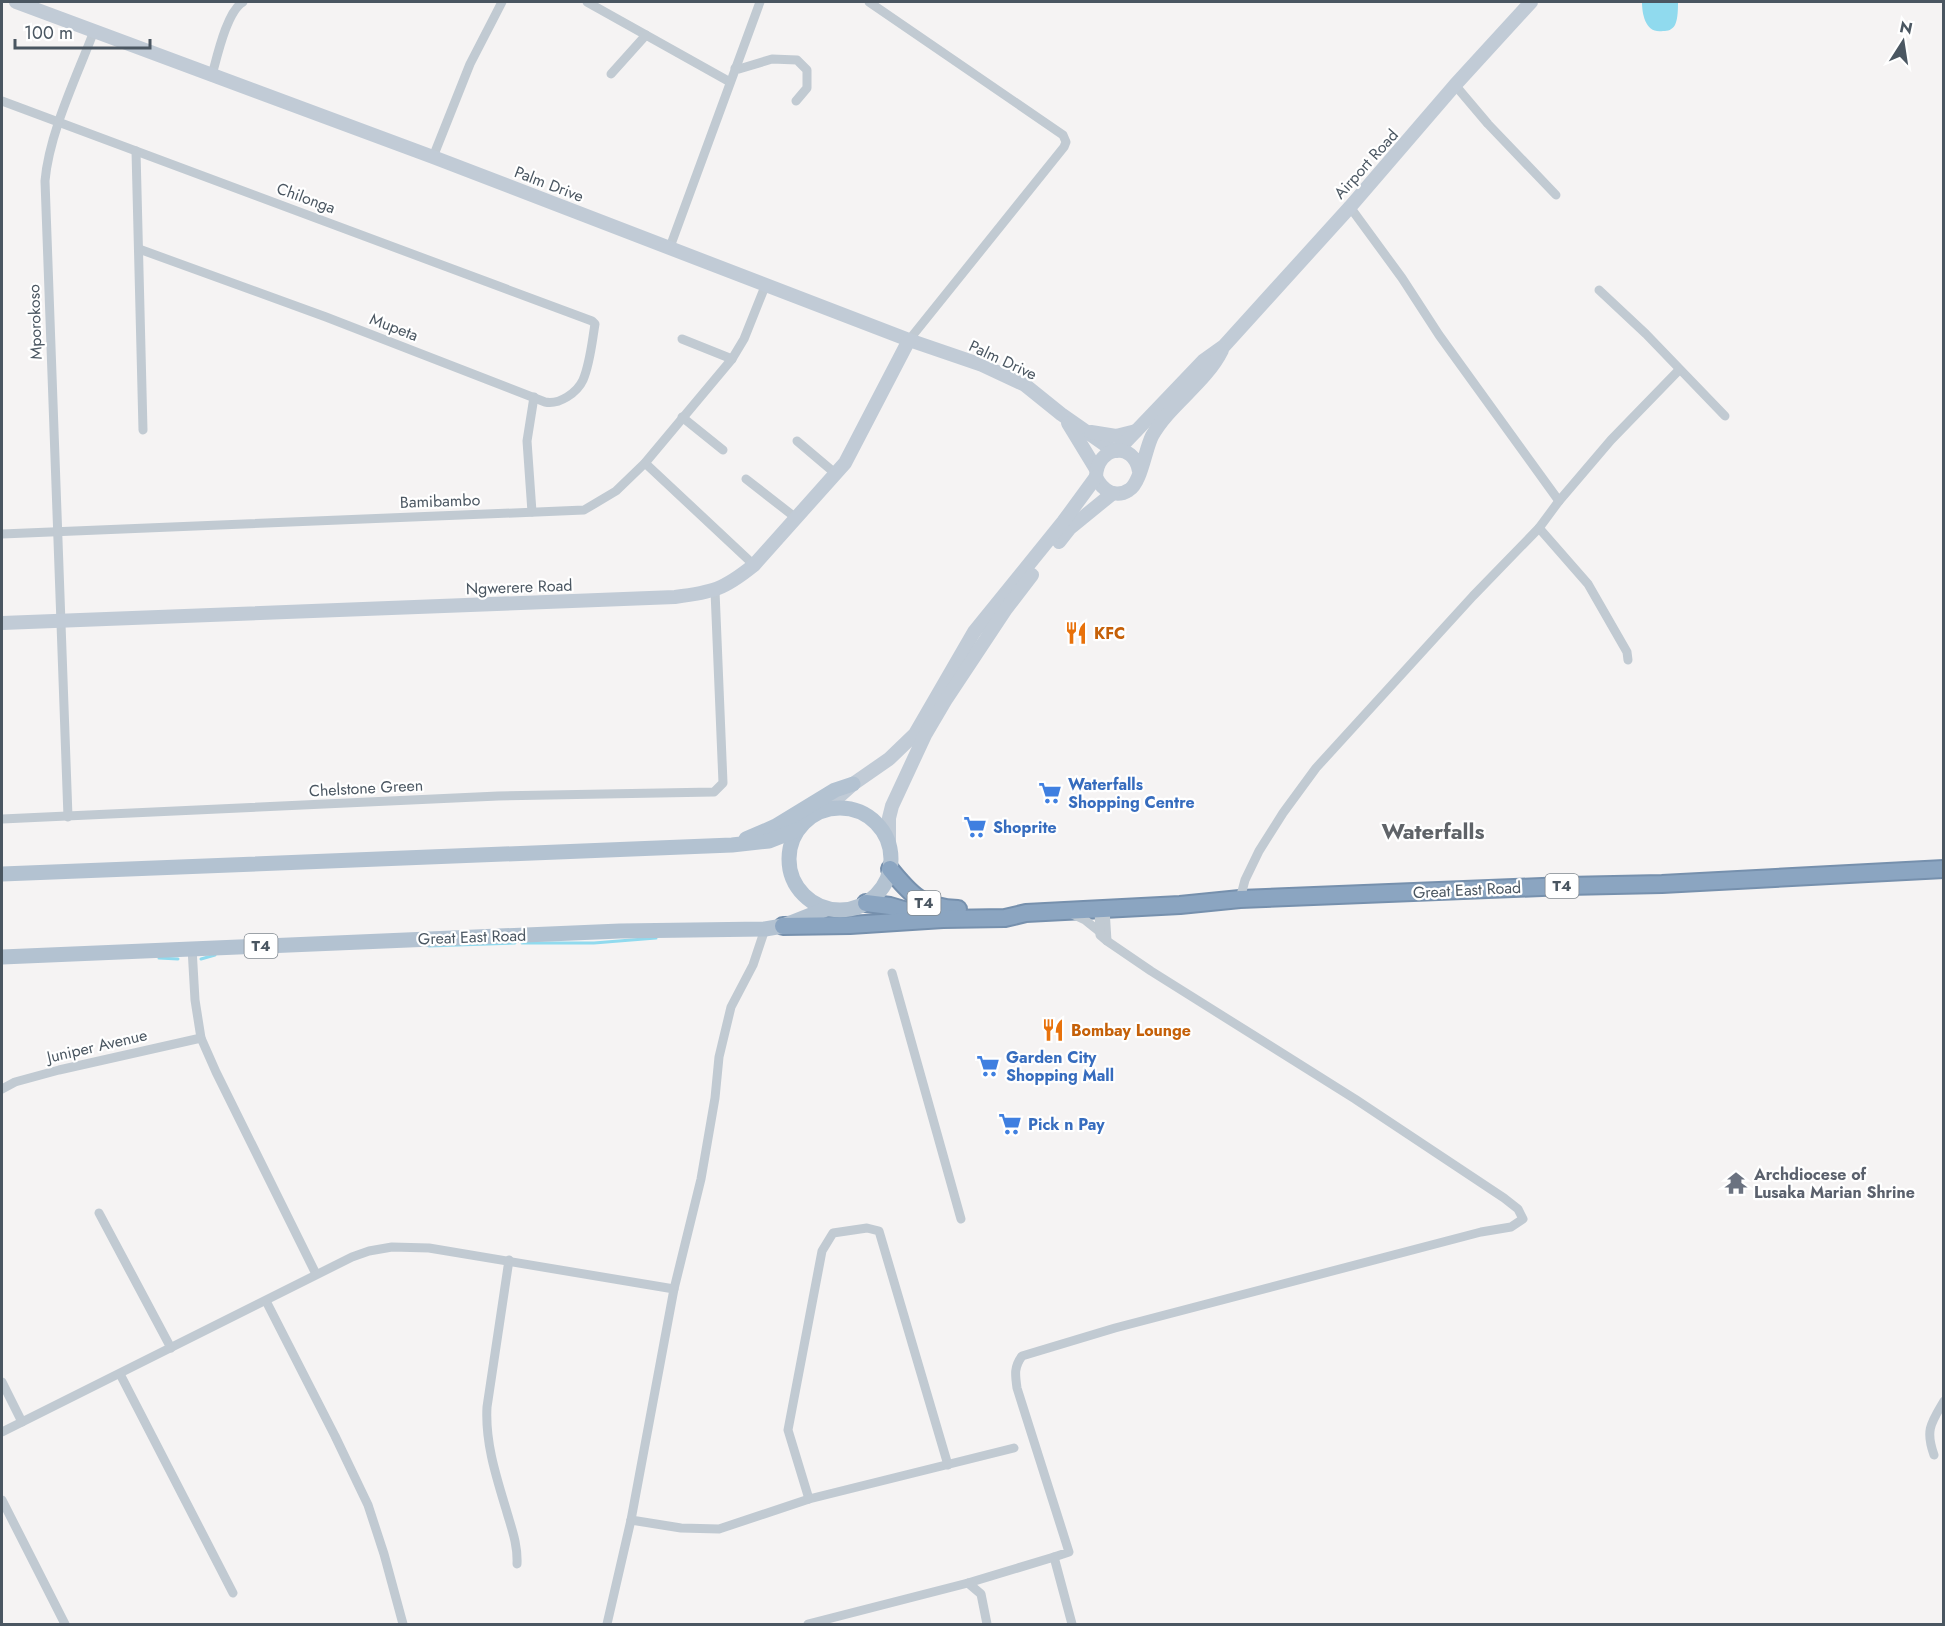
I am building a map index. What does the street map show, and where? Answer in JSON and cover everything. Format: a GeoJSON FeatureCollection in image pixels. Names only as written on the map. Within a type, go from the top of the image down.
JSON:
{"type":"FeatureCollection","features":[{"type":"Feature","properties":{"kind":"highway","name":"Great East Road"},"geometry":{"type":"LineString","coordinates":[[890,869],[914,897],[939,908],[1012,909],[1026,913]]}},
{"type":"Feature","properties":{"kind":"highway","name":"Great East Road"},"geometry":{"type":"LineString","coordinates":[[783,926],[1013,917],[1026,913],[1125,909],[1240,899],[1662,884],[1944,869]]}},
{"type":"Feature","properties":{"kind":"highway","name":"Great East Road"},"geometry":{"type":"LineString","coordinates":[[866,903],[890,906],[914,914],[943,919]]}},
{"type":"Feature","properties":{"kind":"main road"},"geometry":{"type":"LineString","coordinates":[[732,845],[776,826],[835,790],[853,784]]}},
{"type":"Feature","properties":{"kind":"main road"},"geometry":{"type":"LineString","coordinates":[[840,807],[856,810],[870,817],[882,828],[889,843],[890,869],[882,889],[866,903],[853,909],[839,911],[826,909],[809,900],[797,886],[790,868],[790,849],[797,830],[804,822],[824,810],[840,807]]}},
{"type":"Feature","properties":{"kind":"main road"},"geometry":{"type":"LineString","coordinates":[[2,874],[732,845],[769,841],[797,830]]}},
{"type":"Feature","properties":{"kind":"main road","name":"T4"},"geometry":{"type":"LineString","coordinates":[[783,926],[826,909]]}},
{"type":"Feature","properties":{"kind":"main road","name":"Great East Road"},"geometry":{"type":"LineString","coordinates":[[2,957],[620,931],[765,929],[783,926]]}},
{"type":"Feature","properties":{"kind":"street","name":"Palm Drive"},"geometry":{"type":"LineString","coordinates":[[16,2],[46,6],[94,31],[433,157],[909,340],[982,365],[1025,385],[1061,414],[1115,451]]}},
{"type":"Feature","properties":{"kind":"street"},"geometry":{"type":"LineString","coordinates":[[212,75],[232,15],[237,5],[243,2]]}},
{"type":"Feature","properties":{"kind":"street"},"geometry":{"type":"LineString","coordinates":[[433,157],[481,39],[502,2]]}},
{"type":"Feature","properties":{"kind":"street"},"geometry":{"type":"LineString","coordinates":[[587,2],[730,82]]}},
{"type":"Feature","properties":{"kind":"street"},"geometry":{"type":"LineString","coordinates":[[670,248],[760,2]]}},
{"type":"Feature","properties":{"kind":"street"},"geometry":{"type":"LineString","coordinates":[[869,2],[1064,135],[1066,142],[909,340]]}},
{"type":"Feature","properties":{"kind":"street","name":"Airport Road"},"geometry":{"type":"LineString","coordinates":[[1139,471],[1153,436],[1210,368],[1224,346],[1531,2]]}},
{"type":"Feature","properties":{"kind":"street","name":"Mporokoso"},"geometry":{"type":"LineString","coordinates":[[68,817],[45,180],[59,123],[94,31]]}},
{"type":"Feature","properties":{"kind":"street"},"geometry":{"type":"LineString","coordinates":[[611,74],[646,35]]}},
{"type":"Feature","properties":{"kind":"street"},"geometry":{"type":"LineString","coordinates":[[735,68],[739,69],[772,59],[797,60],[807,70],[807,88],[796,100]]}},
{"type":"Feature","properties":{"kind":"street"},"geometry":{"type":"LineString","coordinates":[[1455,85],[1488,124],[1556,195]]}},
{"type":"Feature","properties":{"kind":"street","name":"Chilonga"},"geometry":{"type":"LineString","coordinates":[[2,101],[592,321],[595,324],[594,329]]}},
{"type":"Feature","properties":{"kind":"street"},"geometry":{"type":"LineString","coordinates":[[136,151],[143,430]]}},
{"type":"Feature","properties":{"kind":"street"},"geometry":{"type":"LineString","coordinates":[[1350,207],[1408,285],[1439,335],[1559,501]]}},
{"type":"Feature","properties":{"kind":"street","name":"Mupeta"},"geometry":{"type":"LineString","coordinates":[[139,249],[553,403],[564,400],[581,383],[594,329]]}},
{"type":"Feature","properties":{"kind":"street","name":"Bamibambo"},"geometry":{"type":"LineString","coordinates":[[2,534],[584,510],[616,491],[645,463],[732,359],[744,339],[765,284]]}},
{"type":"Feature","properties":{"kind":"street"},"geometry":{"type":"LineString","coordinates":[[1599,290],[1646,333],[1725,416]]}},
{"type":"Feature","properties":{"kind":"street"},"geometry":{"type":"LineString","coordinates":[[682,339],[732,359]]}},
{"type":"Feature","properties":{"kind":"street","name":"Ngwerere Road"},"geometry":{"type":"LineString","coordinates":[[2,623],[675,597],[715,591],[738,578],[753,565],[836,474],[852,451],[909,340]]}},
{"type":"Feature","properties":{"kind":"street","name":"Airport Road"},"geometry":{"type":"LineString","coordinates":[[1115,451],[1203,361],[1224,346]]}},
{"type":"Feature","properties":{"kind":"street"},"geometry":{"type":"LineString","coordinates":[[1240,899],[1245,880],[1259,851],[1316,768],[1473,596],[1539,528],[1611,440],[1679,370]]}},
{"type":"Feature","properties":{"kind":"street"},"geometry":{"type":"LineString","coordinates":[[532,512],[527,441],[534,397]]}},
{"type":"Feature","properties":{"kind":"street","name":"Palm Drive"},"geometry":{"type":"LineString","coordinates":[[1061,414],[1086,450],[1096,473]]}},
{"type":"Feature","properties":{"kind":"street"},"geometry":{"type":"LineString","coordinates":[[682,417],[723,450]]}},
{"type":"Feature","properties":{"kind":"street","name":"Palm Drive"},"geometry":{"type":"LineString","coordinates":[[1076,424],[1095,433],[1116,436],[1136,431]]}},
{"type":"Feature","properties":{"kind":"street"},"geometry":{"type":"LineString","coordinates":[[797,441],[836,474]]}},
{"type":"Feature","properties":{"kind":"street"},"geometry":{"type":"LineString","coordinates":[[824,810],[853,784],[889,759],[915,734],[974,632],[1063,522],[1096,473],[1104,456],[1115,451],[1126,453],[1134,458],[1139,471],[1133,487],[1122,494],[1104,490],[1096,473]]}},
{"type":"Feature","properties":{"kind":"street"},"geometry":{"type":"LineString","coordinates":[[645,463],[753,565]]}},
{"type":"Feature","properties":{"kind":"street"},"geometry":{"type":"LineString","coordinates":[[746,479],[796,518]]}},
{"type":"Feature","properties":{"kind":"street"},"geometry":{"type":"LineString","coordinates":[[889,843],[889,818],[892,806],[925,735],[1006,609],[1070,528],[1113,493]]}},
{"type":"Feature","properties":{"kind":"street"},"geometry":{"type":"LineString","coordinates":[[1539,528],[1588,584],[1627,652],[1628,660]]}},
{"type":"Feature","properties":{"kind":"street","name":"Chelstone Green"},"geometry":{"type":"LineString","coordinates":[[2,819],[498,796],[714,792],[723,783],[715,591]]}},
{"type":"Feature","properties":{"kind":"street"},"geometry":{"type":"LineString","coordinates":[[1102,909],[1103,934]]}},
{"type":"Feature","properties":{"kind":"street"},"geometry":{"type":"LineString","coordinates":[[1103,934],[1125,909]]}},
{"type":"Feature","properties":{"kind":"street"},"geometry":{"type":"LineString","coordinates":[[808,1624],[968,1583],[1069,1552],[1017,1388],[1014,1371],[1022,1356],[1115,1328],[1481,1232],[1511,1227],[1523,1219],[1518,1209],[1504,1198],[1355,1099],[1161,977],[1085,920],[1066,912]]}},
{"type":"Feature","properties":{"kind":"street"},"geometry":{"type":"LineString","coordinates":[[607,1624],[631,1520],[674,1289],[701,1179],[715,1098],[719,1057],[731,1007],[753,965],[765,929]]}},
{"type":"Feature","properties":{"kind":"street"},"geometry":{"type":"LineString","coordinates":[[192,948],[195,1000],[201,1038],[316,1274]]}},
{"type":"Feature","properties":{"kind":"street"},"geometry":{"type":"LineString","coordinates":[[892,973],[961,1219]]}},
{"type":"Feature","properties":{"kind":"street","name":"Juniper Avenue"},"geometry":{"type":"LineString","coordinates":[[2,1089],[15,1082],[201,1038]]}},
{"type":"Feature","properties":{"kind":"street"},"geometry":{"type":"LineString","coordinates":[[2,1083],[15,1082]]}},
{"type":"Feature","properties":{"kind":"street"},"geometry":{"type":"LineString","coordinates":[[99,1213],[171,1348]]}},
{"type":"Feature","properties":{"kind":"street"},"geometry":{"type":"LineString","coordinates":[[809,1499],[788,1430],[822,1251],[833,1233],[867,1228],[879,1231],[948,1466]]}},
{"type":"Feature","properties":{"kind":"street"},"geometry":{"type":"LineString","coordinates":[[2,1432],[267,1301],[316,1274],[369,1251],[392,1247],[429,1248],[674,1289]]}},
{"type":"Feature","properties":{"kind":"street"},"geometry":{"type":"LineString","coordinates":[[509,1260],[487,1407],[486,1428],[496,1476],[518,1550],[516,1564]]}},
{"type":"Feature","properties":{"kind":"street"},"geometry":{"type":"LineString","coordinates":[[267,1301],[368,1505],[403,1624]]}},
{"type":"Feature","properties":{"kind":"street"},"geometry":{"type":"LineString","coordinates":[[120,1374],[233,1593]]}},
{"type":"Feature","properties":{"kind":"street"},"geometry":{"type":"LineString","coordinates":[[2,1382],[22,1422]]}},
{"type":"Feature","properties":{"kind":"street"},"geometry":{"type":"LineString","coordinates":[[1934,1455],[1929,1442],[1930,1425],[1944,1401]]}},
{"type":"Feature","properties":{"kind":"street"},"geometry":{"type":"LineString","coordinates":[[631,1520],[681,1528],[719,1529],[809,1499],[1014,1448]]}},
{"type":"Feature","properties":{"kind":"street"},"geometry":{"type":"LineString","coordinates":[[2,1500],[65,1624]]}},
{"type":"Feature","properties":{"kind":"street"},"geometry":{"type":"LineString","coordinates":[[1054,1557],[1072,1624]]}},
{"type":"Feature","properties":{"kind":"street"},"geometry":{"type":"LineString","coordinates":[[968,1583],[981,1594],[987,1624]]}},
{"type":"Feature","properties":{"kind":"water"},"geometry":{"type":"Polygon","coordinates":[[[1642,2],[1678,2],[1674,27],[1667,31],[1657,31],[1649,27],[1644,18],[1642,2]]]}},
{"type":"Feature","properties":{"kind":"waterway"},"geometry":{"type":"LineString","coordinates":[[522,943],[594,943],[656,938]]}},
{"type":"Feature","properties":{"kind":"waterway"},"geometry":{"type":"LineString","coordinates":[[429,946],[515,943]]}},
{"type":"Feature","properties":{"kind":"waterway"},"geometry":{"type":"LineString","coordinates":[[201,959],[215,955]]}},
{"type":"Feature","properties":{"kind":"waterway"},"geometry":{"type":"LineString","coordinates":[[159,958],[178,959]]}},
{"type":"Feature","properties":{"kind":"place","name":"KFC"},"geometry":{"type":"Point","coordinates":[1076,633]}},
{"type":"Feature","properties":{"kind":"place","name":"Waterfalls Shopping Centre"},"geometry":{"type":"Point","coordinates":[1050,793]}},
{"type":"Feature","properties":{"kind":"place","name":"Shoprite"},"geometry":{"type":"Point","coordinates":[975,827]}},
{"type":"Feature","properties":{"kind":"place","name":"Bombay Lounge"},"geometry":{"type":"Point","coordinates":[1053,1030]}},
{"type":"Feature","properties":{"kind":"place","name":"Garden City Shopping Mall"},"geometry":{"type":"Point","coordinates":[988,1066]}},
{"type":"Feature","properties":{"kind":"place","name":"Pick n Pay"},"geometry":{"type":"Point","coordinates":[1010,1124]}},
{"type":"Feature","properties":{"kind":"place","name":"Archdiocese of Lusaka Marian Shrine"},"geometry":{"type":"Point","coordinates":[1736,1183]}},
{"type":"Feature","properties":{"kind":"district","name":"Waterfalls"},"geometry":{"type":"Point","coordinates":[1433,831]}}]}
